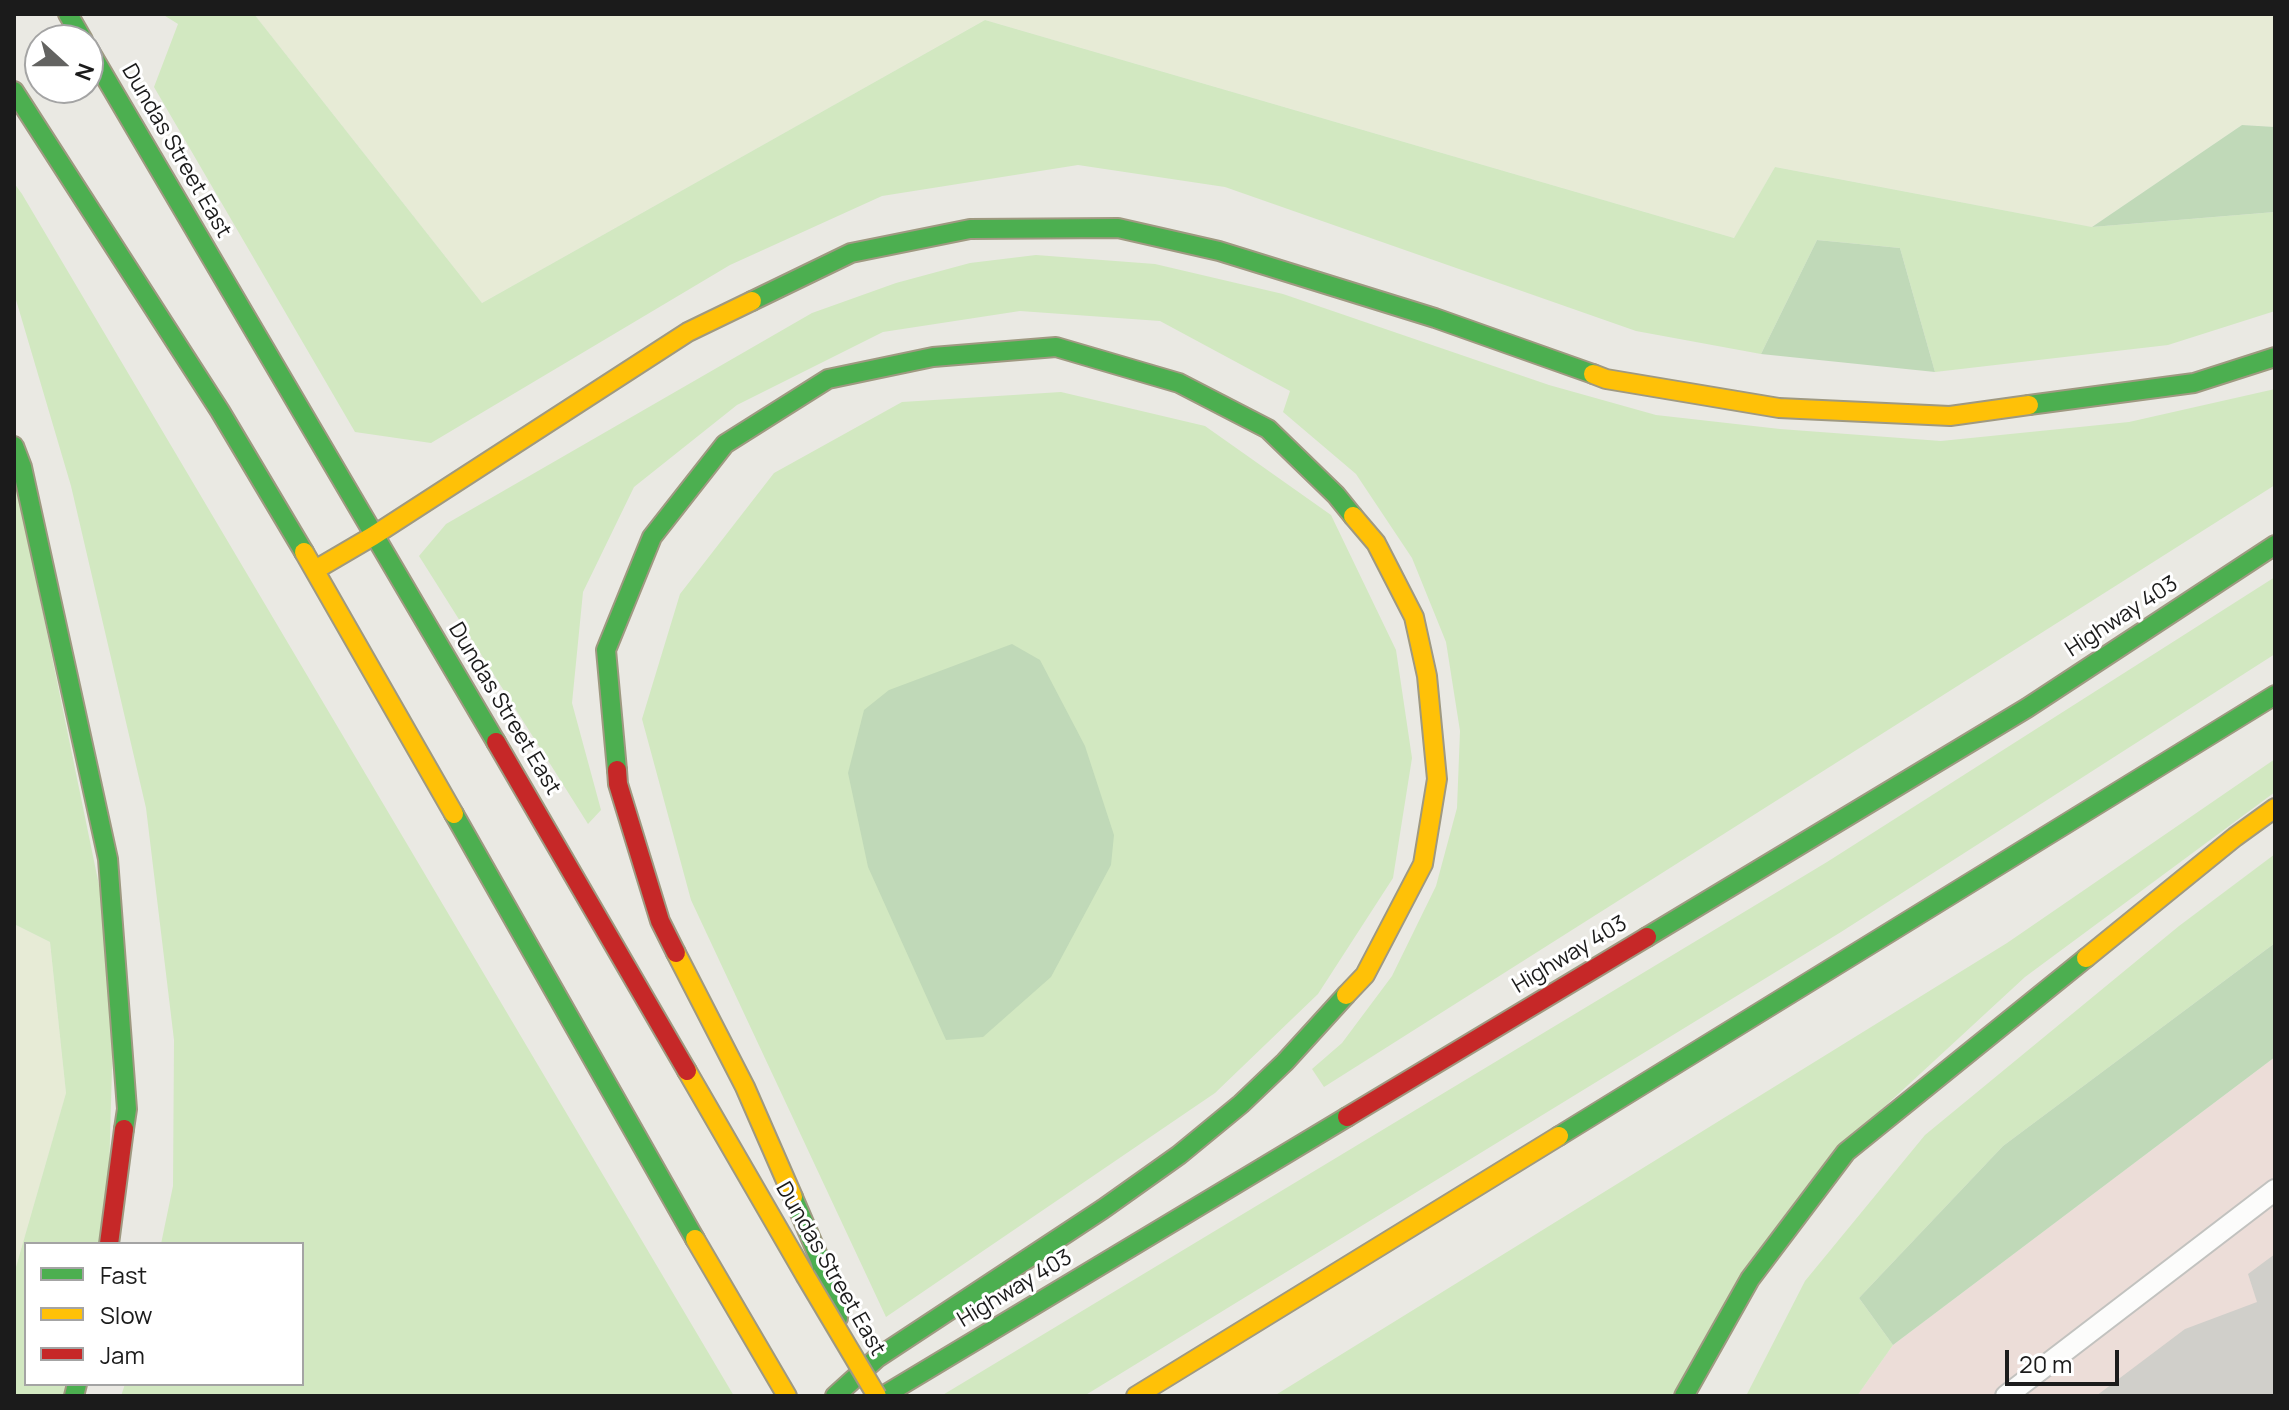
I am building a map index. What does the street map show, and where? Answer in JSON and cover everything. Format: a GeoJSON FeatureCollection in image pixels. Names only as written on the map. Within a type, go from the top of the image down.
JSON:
{"type":"FeatureCollection","features":[{"type":"Feature","properties":{"kind":"main road","name":"Dundas Street East"},"geometry":{"type":"LineString","coordinates":[[104,75],[877,1396]]}},
{"type":"Feature","properties":{"kind":"main road"},"geometry":{"type":"LineString","coordinates":[[14,91],[220,411],[315,570],[787,1396]]}},
{"type":"Feature","properties":{"kind":"main road"},"geometry":{"type":"LineString","coordinates":[[315,570],[373,536],[688,332],[851,253],[970,229],[1118,228],[1219,251],[1435,318],[1606,379],[1779,408],[1950,416],[2194,383],[2275,357]]}},
{"type":"Feature","properties":{"kind":"main road"},"geometry":{"type":"LineString","coordinates":[[835,1396],[877,1358],[1128,1191],[1179,1155],[1241,1104],[1285,1062],[1365,975],[1423,864],[1437,779],[1427,676],[1414,617],[1376,543],[1336,495],[1268,429],[1179,383],[1056,347],[933,357],[828,379],[725,444],[652,537],[606,650],[618,784],[660,921],[745,1087],[820,1260],[846,1343]]}},
{"type":"Feature","properties":{"kind":"main road"},"geometry":{"type":"LineString","coordinates":[[14,446],[22,467],[108,859],[127,1109],[109,1242]]}},
{"type":"Feature","properties":{"kind":"main road","name":"Highway 403"},"geometry":{"type":"LineString","coordinates":[[883,1396],[2027,708],[2275,545]]}},
{"type":"Feature","properties":{"kind":"main road"},"geometry":{"type":"LineString","coordinates":[[1136,1396],[2275,695]]}},
{"type":"Feature","properties":{"kind":"main road"},"geometry":{"type":"LineString","coordinates":[[1684,1396],[1750,1279],[1846,1152],[2275,808]]}},
{"type":"Feature","properties":{"kind":"lane"},"geometry":{"type":"LineString","coordinates":[[2006,1396],[2275,1190]]}},
{"type":"Feature","properties":{"kind":"shaded area"},"geometry":{"type":"Polygon","coordinates":[[[2275,1057],[2275,1396],[1857,1396],[1893,1345],[2275,1057]]]}},
{"type":"Feature","properties":{"kind":"green space"},"geometry":{"type":"Polygon","coordinates":[[[162,14],[254,14],[482,303],[985,20],[1734,238],[1775,167],[2092,227],[2275,212],[2275,311],[2168,345],[1935,372],[1900,248],[1817,240],[1761,354],[1636,331],[1225,187],[1078,165],[882,196],[730,265],[431,443],[355,432],[154,87],[178,24],[162,14]]]}},
{"type":"Feature","properties":{"kind":"green space"},"geometry":{"type":"Polygon","coordinates":[[[254,14],[2275,14],[2275,127],[2242,125],[2092,227],[1775,167],[1734,238],[985,20],[482,303],[254,14]]]}},
{"type":"Feature","properties":{"kind":"green space"},"geometry":{"type":"Polygon","coordinates":[[[2242,125],[2275,127],[2275,212],[2092,227],[2242,125]]]}},
{"type":"Feature","properties":{"kind":"green space"},"geometry":{"type":"Polygon","coordinates":[[[14,183],[734,1396],[121,1396],[124,1386],[304,1386],[304,1242],[161,1242],[173,1186],[174,1040],[146,808],[71,486],[14,293],[14,183]]]}},
{"type":"Feature","properties":{"kind":"green space"},"geometry":{"type":"Polygon","coordinates":[[[1817,240],[1900,248],[1935,372],[1761,354],[1817,240]]]}},
{"type":"Feature","properties":{"kind":"green space"},"geometry":{"type":"Polygon","coordinates":[[[1036,255],[1155,264],[1283,294],[1549,385],[1656,415],[1780,429],[1941,441],[2129,422],[2275,389],[2275,485],[1324,1087],[1312,1069],[1342,1043],[1392,976],[1436,886],[1457,808],[1460,731],[1446,642],[1412,558],[1356,474],[1283,412],[1290,391],[1160,321],[1020,311],[883,332],[737,405],[634,487],[583,592],[572,703],[601,810],[588,824],[419,556],[446,524],[812,313],[896,283],[970,263],[1036,255]]]}},
{"type":"Feature","properties":{"kind":"green space"},"geometry":{"type":"Polygon","coordinates":[[[1061,392],[1205,426],[1331,515],[1396,650],[1412,758],[1393,878],[1318,994],[1215,1093],[886,1317],[691,900],[642,719],[680,594],[774,473],[902,402],[1061,392]]]}},
{"type":"Feature","properties":{"kind":"green space"},"geometry":{"type":"Polygon","coordinates":[[[14,472],[115,963],[107,1242],[24,1242],[24,1386],[70,1386],[67,1396],[14,1396],[14,1274],[66,1093],[50,942],[14,924],[14,472]]]}},
{"type":"Feature","properties":{"kind":"green space"},"geometry":{"type":"Polygon","coordinates":[[[2275,577],[2275,654],[1841,932],[1084,1396],[941,1396],[1827,862],[2275,577]]]}},
{"type":"Feature","properties":{"kind":"green space"},"geometry":{"type":"Polygon","coordinates":[[[1012,644],[1040,660],[1085,746],[1114,835],[1111,865],[1051,977],[983,1037],[946,1040],[868,867],[848,773],[864,710],[889,690],[1012,644]]]}},
{"type":"Feature","properties":{"kind":"green space"},"geometry":{"type":"Polygon","coordinates":[[[2275,759],[2275,792],[2025,977],[1842,1146],[1671,1396],[1274,1396],[2007,943],[2275,759]]]}},
{"type":"Feature","properties":{"kind":"green space"},"geometry":{"type":"Polygon","coordinates":[[[2275,854],[2275,943],[2003,1146],[1859,1298],[1893,1345],[1857,1396],[1746,1396],[1805,1281],[1925,1135],[2179,926],[2275,854]]]}},
{"type":"Feature","properties":{"kind":"green space"},"geometry":{"type":"Polygon","coordinates":[[[14,924],[50,942],[66,1093],[14,1274],[14,924]]]}},
{"type":"Feature","properties":{"kind":"green space"},"geometry":{"type":"Polygon","coordinates":[[[2275,943],[2275,1057],[1893,1345],[1859,1298],[2003,1146],[2275,943]]]}},
{"type":"Feature","properties":{"kind":"building"},"geometry":{"type":"Polygon","coordinates":[[[2275,1254],[2275,1396],[2096,1396],[2185,1329],[2257,1302],[2248,1274],[2275,1254]]]}},
{"type":"Feature","properties":{"kind":"traffic: fast"},"geometry":{"type":"LineString","coordinates":[[68,14],[74,24]]}},
{"type":"Feature","properties":{"kind":"traffic: fast"},"geometry":{"type":"LineString","coordinates":[[104,75],[496,742]]}},
{"type":"Feature","properties":{"kind":"traffic: fast"},"geometry":{"type":"LineString","coordinates":[[14,91],[220,411],[304,552]]}},
{"type":"Feature","properties":{"kind":"traffic: fast"},"geometry":{"type":"LineString","coordinates":[[752,301],[851,253],[970,229],[1118,228],[1219,251],[1435,318],[1593,374]]}},
{"type":"Feature","properties":{"kind":"traffic: fast"},"geometry":{"type":"LineString","coordinates":[[617,770],[606,650],[652,537],[725,444],[828,379],[933,357],[1056,347],[1179,383],[1268,429],[1336,495],[1353,516]]}},
{"type":"Feature","properties":{"kind":"traffic: fast"},"geometry":{"type":"LineString","coordinates":[[2029,405],[2194,383],[2275,357]]}},
{"type":"Feature","properties":{"kind":"traffic: fast"},"geometry":{"type":"LineString","coordinates":[[14,446],[22,467],[108,859],[127,1109],[124,1129]]}},
{"type":"Feature","properties":{"kind":"traffic: fast"},"geometry":{"type":"LineString","coordinates":[[1647,937],[2027,708],[2275,545]]}},
{"type":"Feature","properties":{"kind":"traffic: fast"},"geometry":{"type":"LineString","coordinates":[[1559,1136],[2275,695]]}},
{"type":"Feature","properties":{"kind":"traffic: fast"},"geometry":{"type":"LineString","coordinates":[[454,814],[695,1239]]}},
{"type":"Feature","properties":{"kind":"traffic: fast"},"geometry":{"type":"LineString","coordinates":[[1684,1396],[1750,1279],[1846,1152],[2086,958]]}},
{"type":"Feature","properties":{"kind":"traffic: fast"},"geometry":{"type":"LineString","coordinates":[[835,1396],[877,1358],[1103,1209],[1179,1155],[1241,1104],[1285,1062],[1346,995]]}},
{"type":"Feature","properties":{"kind":"traffic: fast"},"geometry":{"type":"LineString","coordinates":[[883,1396],[1347,1117]]}},
{"type":"Feature","properties":{"kind":"traffic: fast"},"geometry":{"type":"LineString","coordinates":[[793,1197],[820,1260],[838,1318]]}},
{"type":"Feature","properties":{"kind":"traffic: fast"},"geometry":{"type":"LineString","coordinates":[[74,1396],[76,1386]]}},
{"type":"Feature","properties":{"kind":"traffic: slow"},"geometry":{"type":"LineString","coordinates":[[315,570],[373,536],[688,332],[752,301]]}},
{"type":"Feature","properties":{"kind":"traffic: slow"},"geometry":{"type":"LineString","coordinates":[[1593,374],[1606,379],[1779,408],[1950,416],[2029,405]]}},
{"type":"Feature","properties":{"kind":"traffic: slow"},"geometry":{"type":"LineString","coordinates":[[1346,995],[1365,975],[1423,864],[1437,779],[1427,676],[1414,617],[1376,543],[1353,516]]}},
{"type":"Feature","properties":{"kind":"traffic: slow"},"geometry":{"type":"LineString","coordinates":[[304,552],[454,814]]}},
{"type":"Feature","properties":{"kind":"traffic: slow"},"geometry":{"type":"LineString","coordinates":[[2086,958],[2275,808]]}},
{"type":"Feature","properties":{"kind":"traffic: slow"},"geometry":{"type":"LineString","coordinates":[[676,953],[745,1087],[793,1197]]}},
{"type":"Feature","properties":{"kind":"traffic: slow"},"geometry":{"type":"LineString","coordinates":[[687,1071],[805,1275]]}},
{"type":"Feature","properties":{"kind":"traffic: slow"},"geometry":{"type":"LineString","coordinates":[[1136,1396],[1559,1136]]}},
{"type":"Feature","properties":{"kind":"traffic: slow"},"geometry":{"type":"LineString","coordinates":[[695,1239],[787,1396]]}},
{"type":"Feature","properties":{"kind":"traffic: slow"},"geometry":{"type":"LineString","coordinates":[[805,1275],[877,1396]]}},
{"type":"Feature","properties":{"kind":"traffic: jam"},"geometry":{"type":"LineString","coordinates":[[496,742],[687,1071]]}},
{"type":"Feature","properties":{"kind":"traffic: jam"},"geometry":{"type":"LineString","coordinates":[[617,770],[618,784],[660,921],[676,953]]}},
{"type":"Feature","properties":{"kind":"traffic: jam"},"geometry":{"type":"LineString","coordinates":[[1347,1117],[1647,937]]}},
{"type":"Feature","properties":{"kind":"traffic: jam"},"geometry":{"type":"LineString","coordinates":[[109,1242],[124,1129]]}}]}
